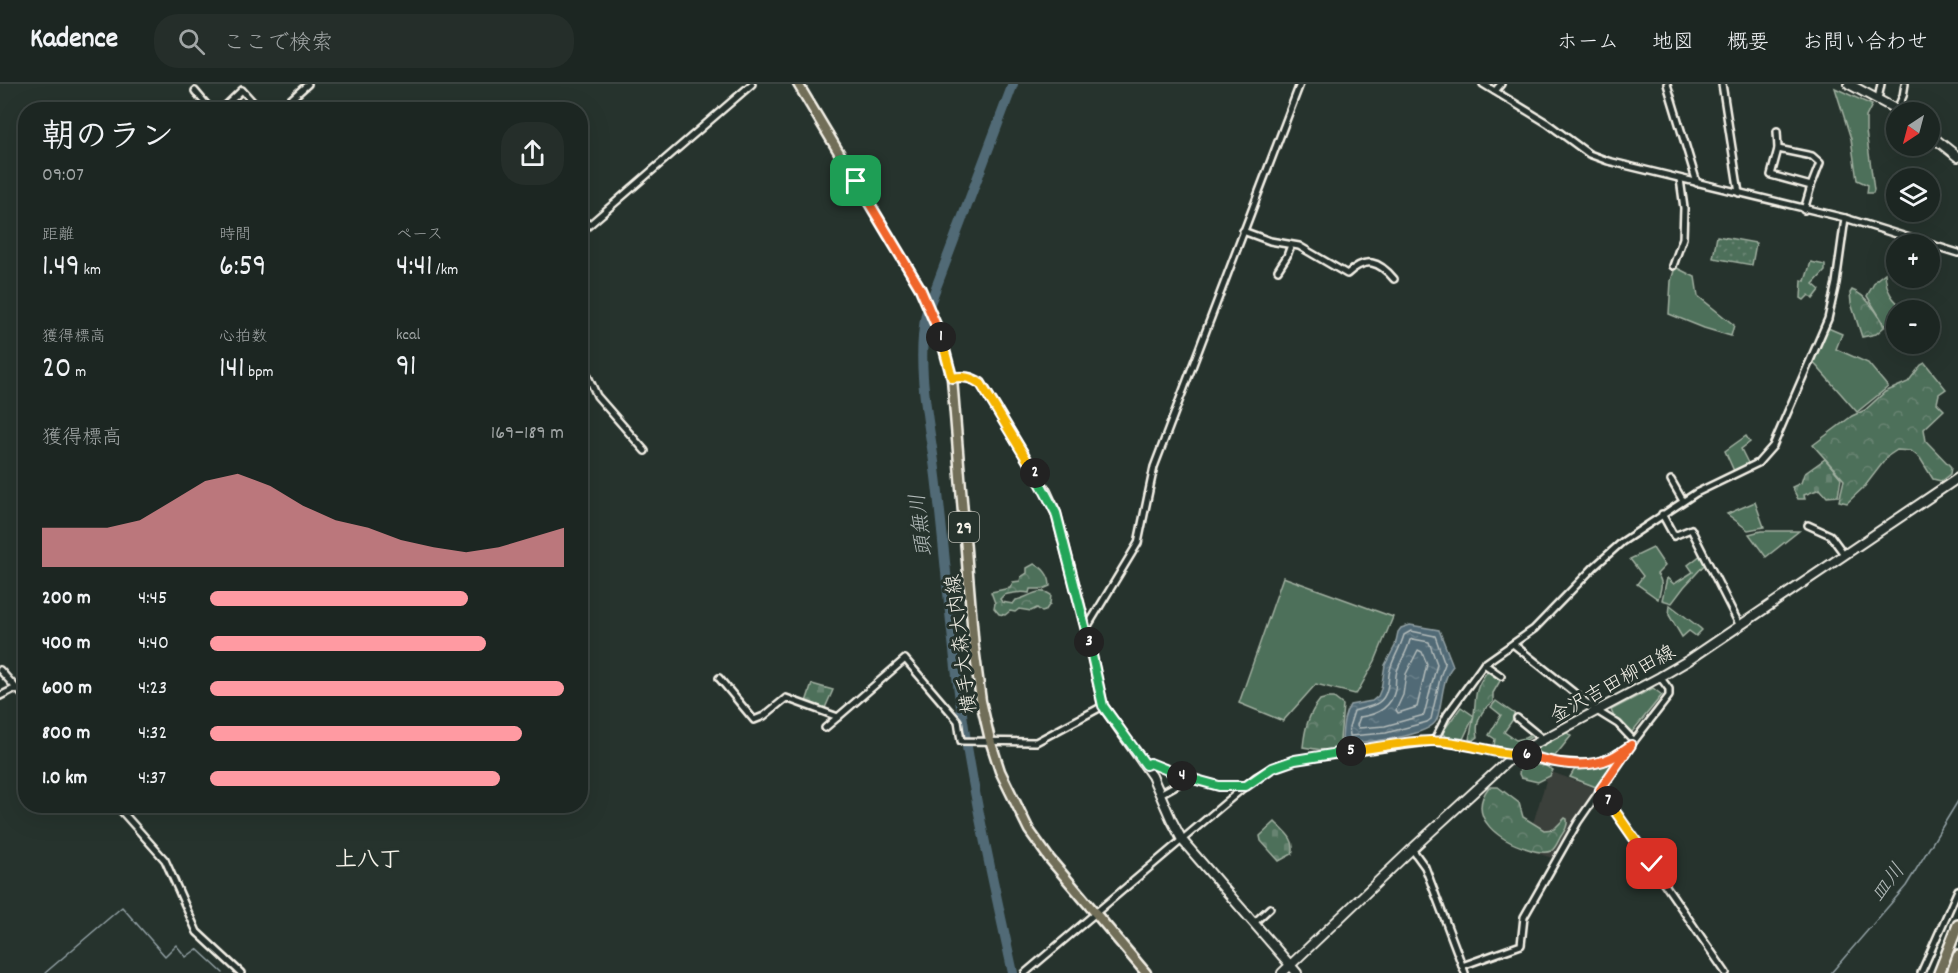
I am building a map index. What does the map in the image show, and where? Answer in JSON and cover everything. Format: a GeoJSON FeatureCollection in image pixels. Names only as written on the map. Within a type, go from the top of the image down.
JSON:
{"type":"FeatureCollection","features":[{"type":"Feature","properties":{"kind":"highway"},"geometry":{"type":"LineString","coordinates":[[1939,973],[1958,925]]}},
{"type":"Feature","properties":{"kind":"highway"},"geometry":{"type":"LineString","coordinates":[[1952,973],[1958,956]]}},
{"type":"Feature","properties":{"kind":"main road","name":"横手大森大内線"},"geometry":{"type":"LineString","coordinates":[[798,84],[920,288],[932,316],[952,378],[974,648],[981,701],[1000,771],[1029,830],[1049,858],[1146,973]]}},
{"type":"Feature","properties":{"kind":"main road"},"geometry":{"type":"LineString","coordinates":[[1849,84],[1886,104]]}},
{"type":"Feature","properties":{"kind":"main road"},"geometry":{"type":"LineString","coordinates":[[1940,143],[1958,157]]}},
{"type":"Feature","properties":{"kind":"main road"},"geometry":{"type":"LineString","coordinates":[[952,378],[963,376],[973,378],[981,384],[1046,491],[1056,513],[1103,706],[1146,765],[1182,840],[1297,973]]}},
{"type":"Feature","properties":{"kind":"main road","name":"金沢吉田柳田線"},"geometry":{"type":"LineString","coordinates":[[1282,973],[1514,756],[1660,677],[1740,626],[1958,478]]}},
{"type":"Feature","properties":{"kind":"street"},"geometry":{"type":"LineString","coordinates":[[288,102],[309,84]]}},
{"type":"Feature","properties":{"kind":"street"},"geometry":{"type":"LineString","coordinates":[[588,227],[753,84]]}},
{"type":"Feature","properties":{"kind":"street"},"geometry":{"type":"LineString","coordinates":[[1086,629],[1138,543],[1154,467],[1300,84]]}},
{"type":"Feature","properties":{"kind":"street"},"geometry":{"type":"LineString","coordinates":[[1483,84],[1547,123],[1589,154],[1608,161],[1804,210],[1845,218],[1958,253]]}},
{"type":"Feature","properties":{"kind":"street"},"geometry":{"type":"LineString","coordinates":[[1495,91],[1501,84]]}},
{"type":"Feature","properties":{"kind":"street"},"geometry":{"type":"LineString","coordinates":[[1667,84],[1697,183]]}},
{"type":"Feature","properties":{"kind":"street"},"geometry":{"type":"LineString","coordinates":[[1722,84],[1740,193]]}},
{"type":"Feature","properties":{"kind":"street"},"geometry":{"type":"LineString","coordinates":[[1878,99],[1881,84]]}},
{"type":"Feature","properties":{"kind":"street"},"geometry":{"type":"LineString","coordinates":[[1901,102],[1905,84]]}},
{"type":"Feature","properties":{"kind":"street"},"geometry":{"type":"LineString","coordinates":[[229,102],[242,90],[253,102]]}},
{"type":"Feature","properties":{"kind":"street"},"geometry":{"type":"LineString","coordinates":[[195,91],[204,102]]}},
{"type":"Feature","properties":{"kind":"street"},"geometry":{"type":"LineString","coordinates":[[1777,131],[1778,149],[1771,175],[1811,186]]}},
{"type":"Feature","properties":{"kind":"street"},"geometry":{"type":"LineString","coordinates":[[1778,149],[1812,156],[1820,163],[1804,210]]}},
{"type":"Feature","properties":{"kind":"street"},"geometry":{"type":"LineString","coordinates":[[1673,266],[1683,238],[1684,208],[1680,179]]}},
{"type":"Feature","properties":{"kind":"street"},"geometry":{"type":"LineString","coordinates":[[1434,741],[1447,715],[1484,664],[1514,645],[1547,617],[1589,572],[1622,542],[1683,501],[1758,463],[1773,446],[1828,319],[1836,283],[1845,218]]}},
{"type":"Feature","properties":{"kind":"street"},"geometry":{"type":"LineString","coordinates":[[1244,231],[1270,240],[1299,246],[1347,274],[1355,267],[1368,262],[1380,265],[1395,279]]}},
{"type":"Feature","properties":{"kind":"street"},"geometry":{"type":"LineString","coordinates":[[1278,270],[1291,244]]}},
{"type":"Feature","properties":{"kind":"street"},"geometry":{"type":"LineString","coordinates":[[588,376],[597,396],[645,451]]}},
{"type":"Feature","properties":{"kind":"street"},"geometry":{"type":"LineString","coordinates":[[1671,480],[1683,501]]}},
{"type":"Feature","properties":{"kind":"street"},"geometry":{"type":"LineString","coordinates":[[1662,514],[1674,536],[1691,529],[1740,626]]}},
{"type":"Feature","properties":{"kind":"street"},"geometry":{"type":"LineString","coordinates":[[1808,525],[1830,535],[1844,554]]}},
{"type":"Feature","properties":{"kind":"street"},"geometry":{"type":"LineString","coordinates":[[1514,645],[1597,711],[1618,724],[1633,743]]}},
{"type":"Feature","properties":{"kind":"street"},"geometry":{"type":"LineString","coordinates":[[825,728],[904,659],[958,722],[961,741],[1036,742],[1103,706]]}},
{"type":"Feature","properties":{"kind":"street"},"geometry":{"type":"LineString","coordinates":[[1484,664],[1501,676]]}},
{"type":"Feature","properties":{"kind":"street"},"geometry":{"type":"LineString","coordinates":[[0,670],[18,690]]}},
{"type":"Feature","properties":{"kind":"street"},"geometry":{"type":"LineString","coordinates":[[1462,966],[1521,945],[1524,917],[1578,822],[1669,696],[1669,689],[1660,677]]}},
{"type":"Feature","properties":{"kind":"street"},"geometry":{"type":"LineString","coordinates":[[719,678],[754,720],[764,716],[786,698],[838,717]]}},
{"type":"Feature","properties":{"kind":"street"},"geometry":{"type":"LineString","coordinates":[[0,696],[14,689],[18,690]]}},
{"type":"Feature","properties":{"kind":"street"},"geometry":{"type":"LineString","coordinates":[[1517,717],[1544,740]]}},
{"type":"Feature","properties":{"kind":"street"},"geometry":{"type":"LineString","coordinates":[[1028,971],[1246,786],[1272,768],[1295,760],[1434,741],[1494,750],[1514,756],[1526,755],[1545,761],[1590,764],[1611,758],[1633,743]]}},
{"type":"Feature","properties":{"kind":"street"},"geometry":{"type":"LineString","coordinates":[[1146,765],[1150,763],[1189,778],[1219,786],[1246,786]]}},
{"type":"Feature","properties":{"kind":"street"},"geometry":{"type":"LineString","coordinates":[[1160,794],[1189,778]]}},
{"type":"Feature","properties":{"kind":"street"},"geometry":{"type":"LineString","coordinates":[[1600,790],[1726,973]]}},
{"type":"Feature","properties":{"kind":"street"},"geometry":{"type":"LineString","coordinates":[[123,813],[165,860],[197,932],[241,973]]}},
{"type":"Feature","properties":{"kind":"street"},"geometry":{"type":"LineString","coordinates":[[1412,849],[1425,867],[1465,973]]}},
{"type":"Feature","properties":{"kind":"street"},"geometry":{"type":"LineString","coordinates":[[1922,973],[1958,890]]}},
{"type":"Feature","properties":{"kind":"street"},"geometry":{"type":"LineString","coordinates":[[1254,923],[1270,908]]}},
{"type":"Feature","properties":{"kind":"shaded area"},"geometry":{"type":"Polygon","coordinates":[[[1549,771],[1595,788],[1552,858],[1525,849],[1549,771]]]}},
{"type":"Feature","properties":{"kind":"green space"},"geometry":{"type":"Polygon","coordinates":[[[1835,88],[1872,105],[1866,117],[1866,131],[1873,193],[1867,193],[1868,185],[1857,180],[1851,139],[1835,88]]]}},
{"type":"Feature","properties":{"kind":"green space"},"geometry":{"type":"Polygon","coordinates":[[[1717,236],[1756,243],[1752,265],[1713,258],[1717,236]]]}},
{"type":"Feature","properties":{"kind":"green space"},"geometry":{"type":"Polygon","coordinates":[[[1811,262],[1825,265],[1825,271],[1813,284],[1820,290],[1813,299],[1809,295],[1804,300],[1801,298],[1802,280],[1805,281],[1811,262]]]}},
{"type":"Feature","properties":{"kind":"green space"},"geometry":{"type":"Polygon","coordinates":[[[1675,267],[1695,277],[1698,296],[1734,325],[1731,336],[1669,314],[1671,281],[1675,267]]]}},
{"type":"Feature","properties":{"kind":"green space"},"geometry":{"type":"Polygon","coordinates":[[[1885,273],[1886,288],[1888,288],[1895,300],[1886,300],[1886,327],[1867,296],[1876,280],[1885,273]]]}},
{"type":"Feature","properties":{"kind":"green space"},"geometry":{"type":"Polygon","coordinates":[[[1852,290],[1867,300],[1879,317],[1884,327],[1876,334],[1862,337],[1851,303],[1852,290]]]}},
{"type":"Feature","properties":{"kind":"green space"},"geometry":{"type":"Polygon","coordinates":[[[1828,328],[1842,334],[1836,349],[1868,363],[1888,387],[1857,412],[1813,362],[1828,328]]]}},
{"type":"Feature","properties":{"kind":"green space"},"geometry":{"type":"Polygon","coordinates":[[[1925,363],[1946,389],[1939,394],[1937,403],[1944,410],[1924,429],[1926,441],[1951,467],[1950,474],[1941,481],[1933,479],[1920,458],[1911,451],[1897,450],[1888,456],[1865,486],[1847,503],[1839,501],[1844,480],[1813,445],[1852,416],[1865,410],[1885,392],[1908,382],[1925,363]]]}},
{"type":"Feature","properties":{"kind":"green space"},"geometry":{"type":"Polygon","coordinates":[[[1746,436],[1750,442],[1741,449],[1748,463],[1743,468],[1734,471],[1725,451],[1746,436]]]}},
{"type":"Feature","properties":{"kind":"green space"},"geometry":{"type":"Polygon","coordinates":[[[1825,459],[1841,478],[1838,496],[1827,497],[1820,489],[1804,495],[1805,499],[1798,499],[1792,487],[1801,483],[1804,474],[1825,459]]]}},
{"type":"Feature","properties":{"kind":"green space"},"geometry":{"type":"Polygon","coordinates":[[[1755,502],[1764,527],[1748,530],[1727,514],[1755,502]]]}},
{"type":"Feature","properties":{"kind":"green space"},"geometry":{"type":"Polygon","coordinates":[[[1761,531],[1799,531],[1766,557],[1749,534],[1761,531]]]}},
{"type":"Feature","properties":{"kind":"green space"},"geometry":{"type":"Polygon","coordinates":[[[1653,548],[1665,566],[1657,574],[1661,583],[1658,599],[1637,584],[1643,576],[1630,559],[1653,548]]]}},
{"type":"Feature","properties":{"kind":"green space"},"geometry":{"type":"Polygon","coordinates":[[[1701,555],[1705,564],[1672,603],[1662,600],[1667,578],[1674,584],[1693,572],[1688,565],[1701,555]]]}},
{"type":"Feature","properties":{"kind":"green space"},"geometry":{"type":"Polygon","coordinates":[[[1034,564],[1045,572],[1050,586],[1043,589],[1030,589],[1029,593],[1004,595],[1000,599],[1002,602],[1013,604],[1016,600],[1042,592],[1051,595],[1050,604],[1042,612],[1037,608],[1031,611],[1019,609],[1005,615],[999,614],[994,608],[995,603],[991,592],[1010,588],[1013,582],[1020,581],[1021,577],[1027,573],[1027,568],[1034,564]]]}},
{"type":"Feature","properties":{"kind":"green space"},"geometry":{"type":"Polygon","coordinates":[[[1283,577],[1393,617],[1375,661],[1357,693],[1316,684],[1283,721],[1239,703],[1283,577]]]}},
{"type":"Feature","properties":{"kind":"green space"},"geometry":{"type":"Polygon","coordinates":[[[1670,605],[1702,630],[1696,636],[1689,631],[1682,637],[1669,615],[1670,605]]]}},
{"type":"Feature","properties":{"kind":"green space"},"geometry":{"type":"Polygon","coordinates":[[[1490,672],[1500,681],[1493,693],[1493,702],[1480,717],[1477,726],[1478,737],[1469,740],[1477,691],[1486,673],[1490,672]]]}},
{"type":"Feature","properties":{"kind":"green space"},"geometry":{"type":"Polygon","coordinates":[[[812,684],[833,690],[825,708],[806,702],[812,684]]]}},
{"type":"Feature","properties":{"kind":"green space"},"geometry":{"type":"Polygon","coordinates":[[[1653,688],[1662,695],[1632,732],[1614,717],[1611,710],[1653,688]]]}},
{"type":"Feature","properties":{"kind":"green space"},"geometry":{"type":"Polygon","coordinates":[[[1334,698],[1343,705],[1340,740],[1343,744],[1350,745],[1349,748],[1328,751],[1303,747],[1310,716],[1320,700],[1334,698]]]}},
{"type":"Feature","properties":{"kind":"green space"},"geometry":{"type":"Polygon","coordinates":[[[1496,701],[1516,715],[1504,732],[1516,740],[1532,734],[1533,736],[1511,749],[1494,746],[1495,739],[1489,735],[1501,715],[1491,707],[1496,701]]]}},
{"type":"Feature","properties":{"kind":"green space"},"geometry":{"type":"Polygon","coordinates":[[[1461,707],[1474,716],[1463,739],[1448,739],[1443,734],[1444,730],[1461,707]]]}},
{"type":"Feature","properties":{"kind":"green space"},"geometry":{"type":"Polygon","coordinates":[[[1566,732],[1571,736],[1555,756],[1544,755],[1534,749],[1566,732]]]}},
{"type":"Feature","properties":{"kind":"green space"},"geometry":{"type":"Polygon","coordinates":[[[1613,763],[1596,787],[1570,777],[1576,767],[1613,763]]]}},
{"type":"Feature","properties":{"kind":"green space"},"geometry":{"type":"Polygon","coordinates":[[[1521,765],[1546,766],[1553,770],[1550,776],[1538,782],[1521,778],[1519,774],[1521,765]]]}},
{"type":"Feature","properties":{"kind":"green space"},"geometry":{"type":"Polygon","coordinates":[[[1489,787],[1498,787],[1519,803],[1523,817],[1544,830],[1554,829],[1565,818],[1567,819],[1566,828],[1553,850],[1539,852],[1530,850],[1507,840],[1489,827],[1481,809],[1483,798],[1489,787]]]}},
{"type":"Feature","properties":{"kind":"green space"},"geometry":{"type":"Polygon","coordinates":[[[1275,822],[1289,836],[1293,844],[1292,854],[1279,861],[1261,841],[1260,836],[1275,822]]]}},
{"type":"Feature","properties":{"kind":"water"},"geometry":{"type":"Polygon","coordinates":[[[1410,625],[1439,630],[1453,666],[1444,684],[1437,719],[1432,725],[1410,735],[1366,742],[1345,742],[1342,739],[1343,730],[1350,705],[1372,701],[1378,696],[1385,665],[1395,646],[1398,632],[1401,628],[1410,625]]]}},
{"type":"Feature","properties":{"kind":"waterway","name":"頭無川"},"geometry":{"type":"LineString","coordinates":[[1013,84],[926,314],[922,357],[925,400],[937,485],[964,728],[983,833],[1013,973]]}},
{"type":"Feature","properties":{"kind":"waterway","name":"皿川"},"geometry":{"type":"LineString","coordinates":[[1831,973],[1906,886],[1958,801]]}},
{"type":"Feature","properties":{"kind":"waterway"},"geometry":{"type":"LineString","coordinates":[[45,973],[122,907],[165,956],[176,945],[186,957],[197,949],[223,973]]}},
{"type":"Feature","properties":{"kind":"district","name":"上八丁"},"geometry":{"type":"Point","coordinates":[368,858]}},
{"type":"Feature","properties":{"kind":"route"},"geometry":{"type":"LineString","coordinates":[[856,181],[920,288],[940,337],[952,378],[963,376],[973,378],[981,384],[1046,491],[1056,513],[1103,706],[1146,765],[1150,763],[1191,779],[1234,787],[1246,786],[1272,768],[1295,760],[1434,741],[1494,750],[1514,756],[1526,755],[1566,764],[1590,764],[1611,758],[1631,745],[1600,790],[1652,864]]}}]}
